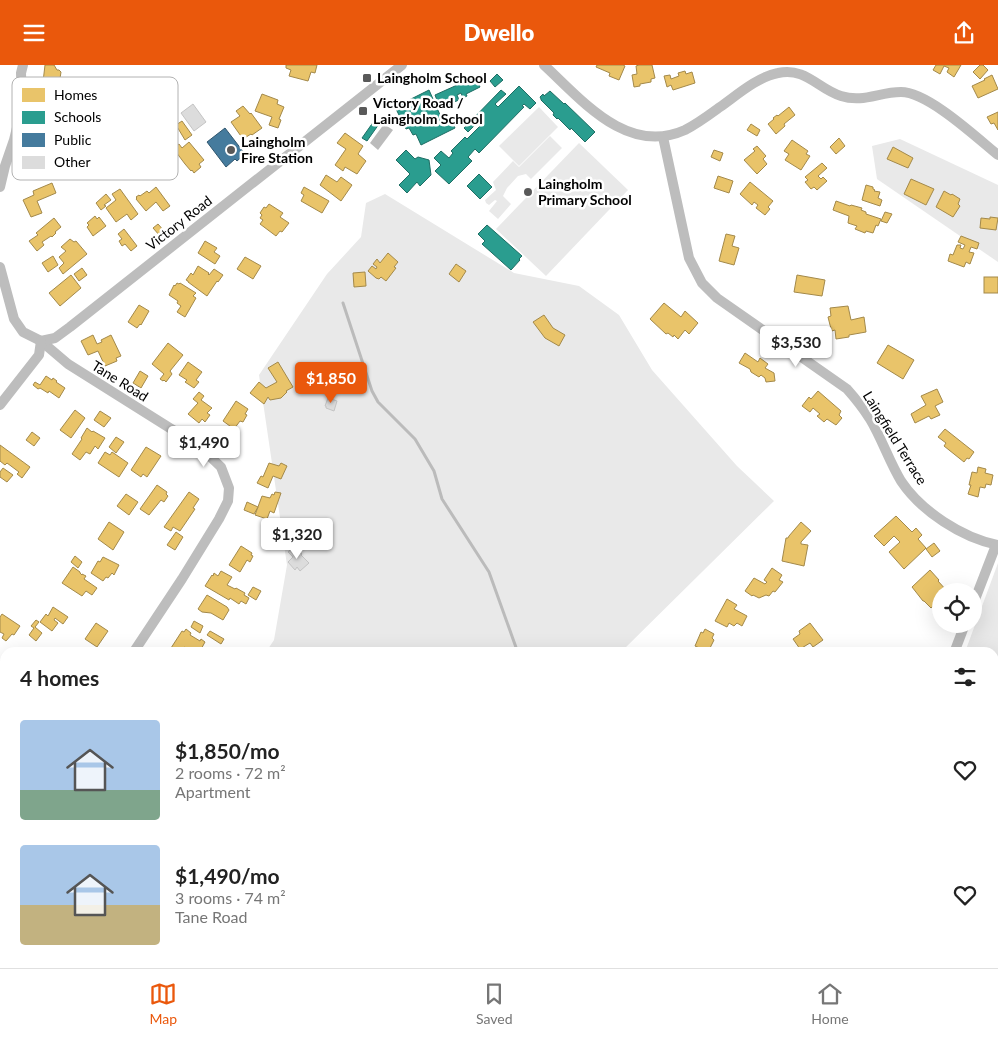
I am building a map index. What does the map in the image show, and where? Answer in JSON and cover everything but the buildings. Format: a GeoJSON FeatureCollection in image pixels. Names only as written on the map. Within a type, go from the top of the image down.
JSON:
{"type":"FeatureCollection","features":[{"type":"Feature","properties":{"kind":"street","name":"Victory Road"},"geometry":{"type":"LineString","coordinates":[[41,341],[55,338],[70,327],[402,65]]}},
{"type":"Feature","properties":{"kind":"street"},"geometry":{"type":"LineString","coordinates":[[544,65],[591,109],[615,126],[625,131],[650,137],[663,137],[693,126],[759,81],[778,73],[788,72],[804,75],[831,92],[846,97],[860,98],[899,92],[922,97],[998,155]]}},
{"type":"Feature","properties":{"kind":"street","name":"Laingfield Terrace"},"geometry":{"type":"LineString","coordinates":[[663,137],[689,258],[702,283],[717,298],[847,389],[860,403],[901,480],[924,506],[939,519],[962,532],[997,545]]}},
{"type":"Feature","properties":{"kind":"street"},"geometry":{"type":"LineString","coordinates":[[0,187],[12,146]]}},
{"type":"Feature","properties":{"kind":"street"},"geometry":{"type":"LineString","coordinates":[[0,267],[14,319],[23,332],[41,341],[39,355],[0,405]]}},
{"type":"Feature","properties":{"kind":"street","name":"Tane Road"},"geometry":{"type":"LineString","coordinates":[[41,341],[68,363],[200,447],[221,467],[229,488],[228,501],[219,519],[137,647]]}},
{"type":"Feature","properties":{"kind":"street"},"geometry":{"type":"LineString","coordinates":[[982,583],[997,545]]}},
{"type":"Feature","properties":{"kind":"street"},"geometry":{"type":"LineString","coordinates":[[956,647],[962,633]]}},
{"type":"Feature","properties":{"kind":"shaded area"},"geometry":{"type":"Polygon","coordinates":[[[539,107],[558,127],[519,166],[499,146],[539,107]]]}},
{"type":"Feature","properties":{"kind":"shaded area"},"geometry":{"type":"Polygon","coordinates":[[[384,124],[393,130],[378,150],[370,143],[384,124]]]}},
{"type":"Feature","properties":{"kind":"shaded area"},"geometry":{"type":"Polygon","coordinates":[[[550,136],[562,148],[531,179],[526,174],[518,176],[507,188],[503,196],[511,204],[498,219],[489,211],[497,201],[495,200],[489,205],[485,200],[496,190],[493,182],[513,161],[519,167],[550,136]]]}},
{"type":"Feature","properties":{"kind":"shaded area"},"geometry":{"type":"Polygon","coordinates":[[[900,139],[998,185],[998,262],[877,179],[872,146],[900,139]]]}},
{"type":"Feature","properties":{"kind":"shaded area"},"geometry":{"type":"Polygon","coordinates":[[[579,143],[628,190],[546,276],[496,229],[579,143]]]}},
{"type":"Feature","properties":{"kind":"shaded area"},"geometry":{"type":"Polygon","coordinates":[[[385,194],[514,273],[579,286],[619,315],[652,370],[737,466],[774,501],[626,647],[269,647],[274,640],[287,565],[259,375],[327,274],[361,237],[366,203],[385,194]]]}},
{"type":"Feature","properties":{"kind":"shaded area"},"geometry":{"type":"Polygon","coordinates":[[[998,563],[998,647],[967,647],[972,633],[982,633],[982,606],[998,563]]]}},
{"type":"Feature","properties":{"kind":"waterway"},"geometry":{"type":"LineString","coordinates":[[343,303],[372,391],[378,402],[415,439],[434,471],[442,499],[489,572],[516,647]]}},
{"type":"Feature","properties":{"kind":"place","name":"Laingholm School"},"geometry":{"type":"Point","coordinates":[367,78]}},
{"type":"Feature","properties":{"kind":"place","name":"Victory Road / Laingholm School"},"geometry":{"type":"Point","coordinates":[363,111]}},
{"type":"Feature","properties":{"kind":"place","name":"Laingholm Fire Station"},"geometry":{"type":"Point","coordinates":[231,150]}},
{"type":"Feature","properties":{"kind":"place","name":"Laingholm Primary School"},"geometry":{"type":"Point","coordinates":[528,192]}}]}
